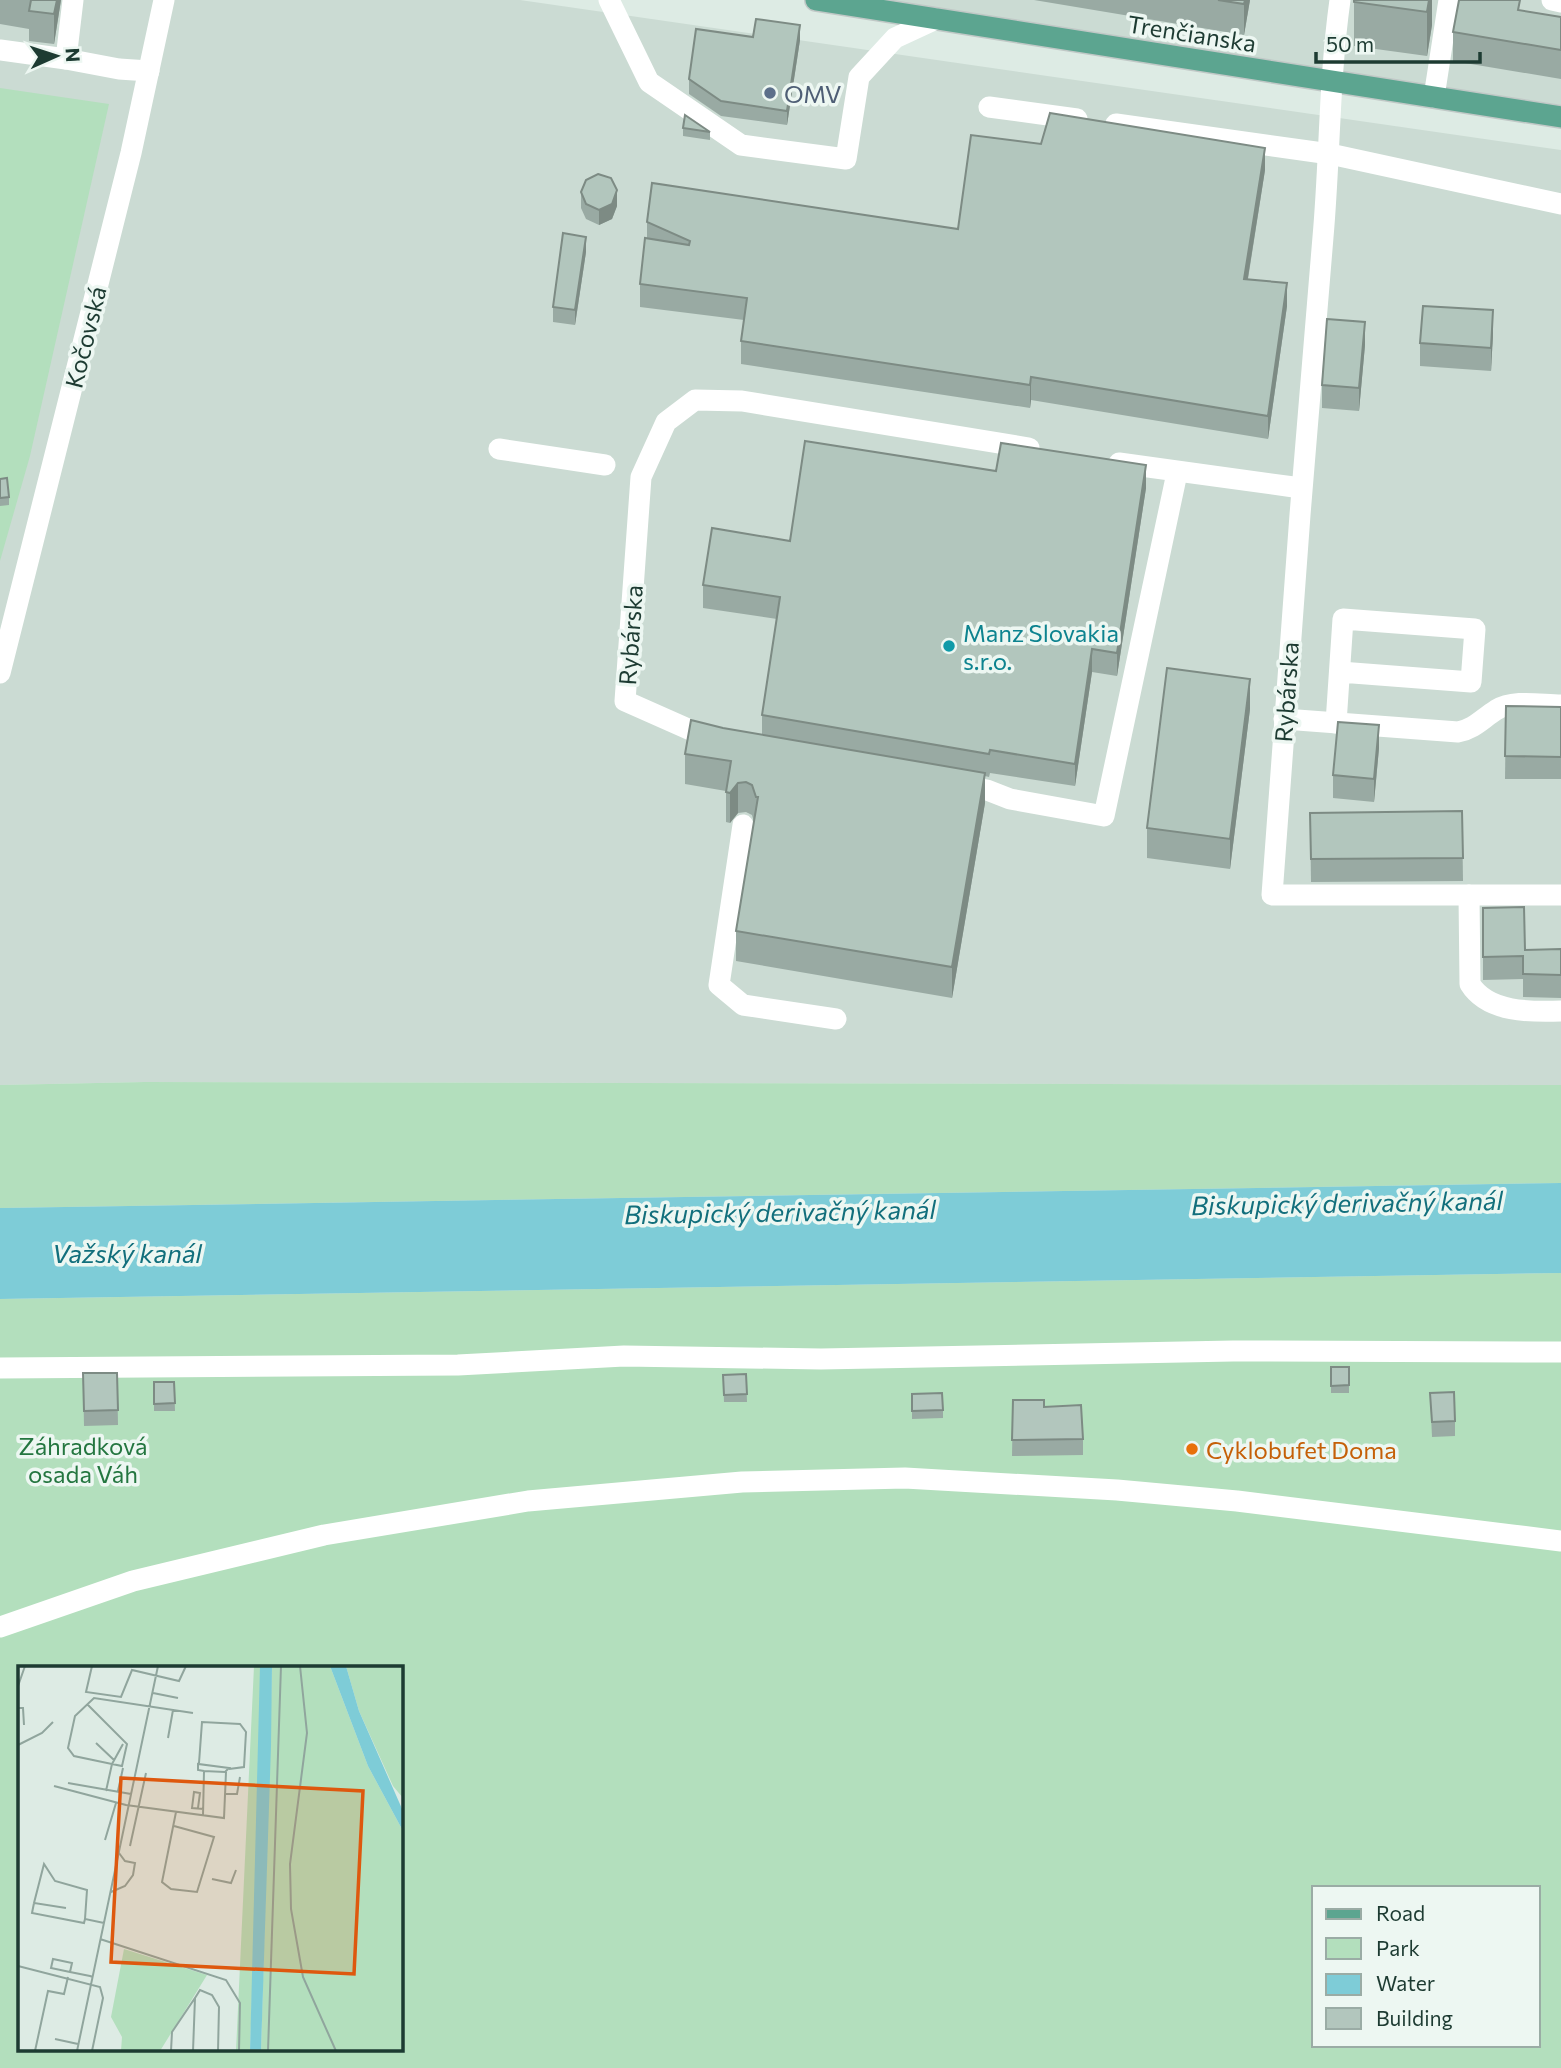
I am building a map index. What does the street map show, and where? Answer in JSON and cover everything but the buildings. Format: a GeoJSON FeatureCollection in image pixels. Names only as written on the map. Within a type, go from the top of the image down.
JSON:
{"type":"FeatureCollection","features":[{"type":"Feature","properties":{"kind":"main road","name":"Trenčianska"},"geometry":{"type":"LineString","coordinates":[[816,0],[1561,117]]}},
{"type":"Feature","properties":{"kind":"street"},"geometry":{"type":"LineString","coordinates":[[66,59],[73,0]]}},
{"type":"Feature","properties":{"kind":"street","name":"Kočovská"},"geometry":{"type":"LineString","coordinates":[[0,673],[131,153],[164,0]]}},
{"type":"Feature","properties":{"kind":"street"},"geometry":{"type":"LineString","coordinates":[[609,0],[649,82],[741,145],[846,159],[859,77],[895,38],[936,19]]}},
{"type":"Feature","properties":{"kind":"street","name":"Rybárska"},"geometry":{"type":"LineString","coordinates":[[1340,0],[1333,54],[1330,154],[1301,488],[1272,895],[1469,895]]}},
{"type":"Feature","properties":{"kind":"street"},"geometry":{"type":"LineString","coordinates":[[1434,97],[1449,0]]}},
{"type":"Feature","properties":{"kind":"street"},"geometry":{"type":"LineString","coordinates":[[1552,0],[1561,2]]}},
{"type":"Feature","properties":{"kind":"street"},"geometry":{"type":"LineString","coordinates":[[0,50],[119,69],[149,71]]}},
{"type":"Feature","properties":{"kind":"street"},"geometry":{"type":"LineString","coordinates":[[989,107],[1330,154],[1561,204]]}},
{"type":"Feature","properties":{"kind":"street","name":"Rybárska"},"geometry":{"type":"LineString","coordinates":[[734,747],[725,746],[625,701],[641,477],[666,422],[695,400],[742,401],[1055,453]]}},
{"type":"Feature","properties":{"kind":"street"},"geometry":{"type":"LineString","coordinates":[[499,449],[605,465]]}},
{"type":"Feature","properties":{"kind":"street"},"geometry":{"type":"LineString","coordinates":[[1096,459],[1177,473],[1301,488]]}},
{"type":"Feature","properties":{"kind":"street"},"geometry":{"type":"LineString","coordinates":[[932,781],[987,790],[1010,799],[1104,816],[1177,473]]}},
{"type":"Feature","properties":{"kind":"street"},"geometry":{"type":"LineString","coordinates":[[1336,723],[1343,619],[1475,629],[1471,682],[1340,671]]}},
{"type":"Feature","properties":{"kind":"street"},"geometry":{"type":"LineString","coordinates":[[1284,719],[1458,732],[1469,730],[1504,706],[1561,705]]}},
{"type":"Feature","properties":{"kind":"street"},"geometry":{"type":"LineString","coordinates":[[743,825],[719,985],[743,1005],[836,1019]]}},
{"type":"Feature","properties":{"kind":"street"},"geometry":{"type":"LineString","coordinates":[[1561,895],[1469,895],[1470,984],[1475,992],[1513,1009],[1530,1012],[1561,1011]]}},
{"type":"Feature","properties":{"kind":"street"},"geometry":{"type":"LineString","coordinates":[[0,1368],[458,1365],[624,1356],[821,1359],[1233,1351],[1561,1352]]}},
{"type":"Feature","properties":{"kind":"street"},"geometry":{"type":"LineString","coordinates":[[0,1627],[132,1581],[324,1535],[528,1502],[742,1482],[905,1478],[1117,1490],[1561,1541]]}},
{"type":"Feature","properties":{"kind":"shaded area"},"geometry":{"type":"Polygon","coordinates":[[[0,0],[520,0],[1561,150],[1561,1085],[145,1082],[0,1085],[0,0]]]}},
{"type":"Feature","properties":{"kind":"shaded area"},"geometry":{"type":"Polygon","coordinates":[[[847,0],[1561,0],[1561,105],[847,0]]]}},
{"type":"Feature","properties":{"kind":"green space"},"geometry":{"type":"Polygon","coordinates":[[[0,88],[109,104],[30,456],[0,561],[0,88]]]}},
{"type":"Feature","properties":{"kind":"green space"},"geometry":{"type":"Polygon","coordinates":[[[145,1082],[1561,1085],[1561,1183],[0,1208],[0,1085],[145,1082]]]}},
{"type":"Feature","properties":{"kind":"green space","name":"Záhradková osada Váh"},"geometry":{"type":"Polygon","coordinates":[[[1561,1273],[1561,2068],[0,2068],[0,1299],[1561,1273]]]}},
{"type":"Feature","properties":{"kind":"water","name":"Važský kanál"},"geometry":{"type":"Polygon","coordinates":[[[1561,1183],[1561,1273],[0,1299],[0,1208],[1561,1183]]]}},
{"type":"Feature","properties":{"kind":"place","name":"OMV"},"geometry":{"type":"Point","coordinates":[770,93]}},
{"type":"Feature","properties":{"kind":"place","name":"Manz Slovakia s.r.o."},"geometry":{"type":"Point","coordinates":[949,646]}},
{"type":"Feature","properties":{"kind":"place","name":"Cyklobufet Doma"},"geometry":{"type":"Point","coordinates":[1192,1449]}},
{"type":"Feature","properties":{"kind":"water label","name":"Biskupický derivačný kanál"},"geometry":{"type":"Point","coordinates":[1347,1202]}},
{"type":"Feature","properties":{"kind":"water label","name":"Biskupický derivačný kanál"},"geometry":{"type":"Point","coordinates":[780,1211]}}]}
